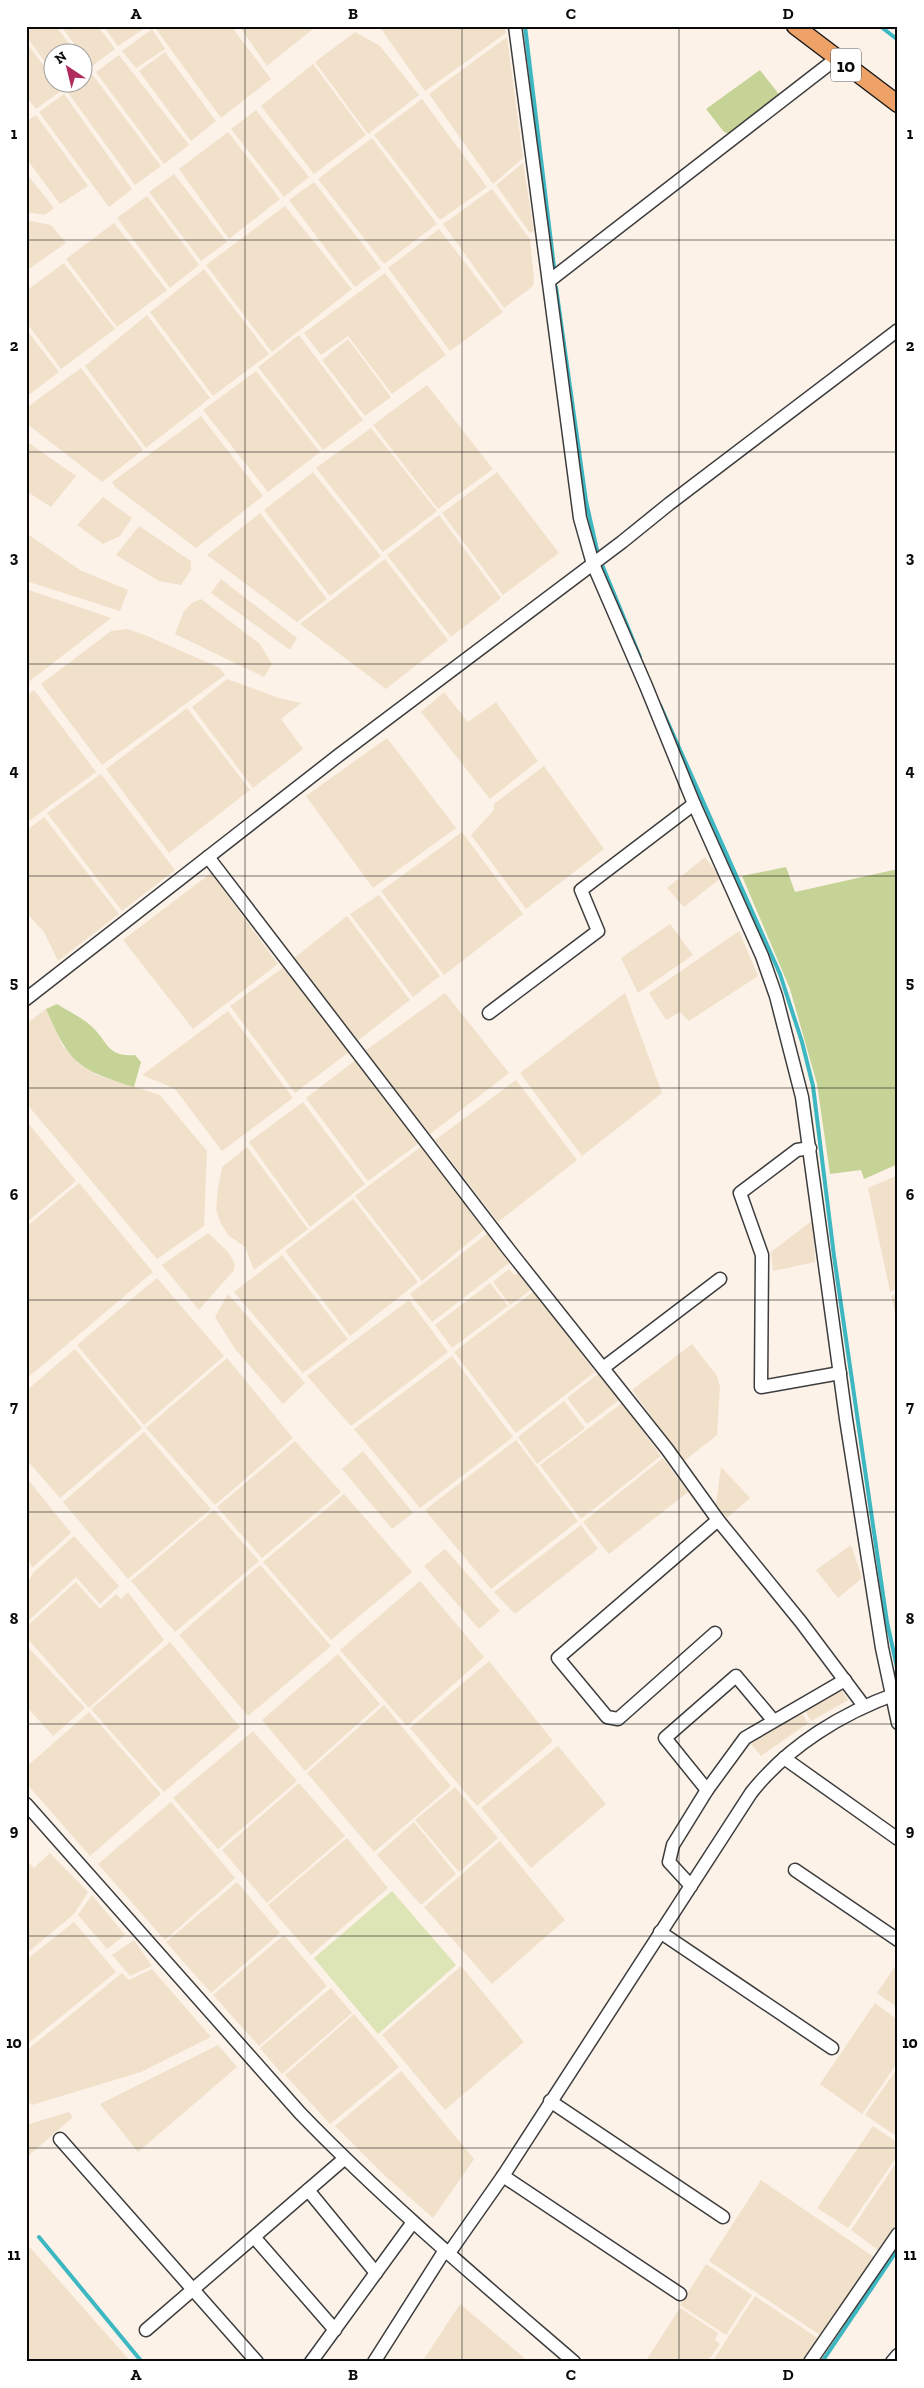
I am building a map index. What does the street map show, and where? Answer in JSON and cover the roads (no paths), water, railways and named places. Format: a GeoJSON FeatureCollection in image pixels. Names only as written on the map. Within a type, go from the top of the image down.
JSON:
{"type":"FeatureCollection","features":[{"type":"Feature","properties":{"kind":"main road","name":"10"},"geometry":{"type":"LineString","coordinates":[[795,26],[898,104]]}},
{"type":"Feature","properties":{"kind":"street"},"geometry":{"type":"LineString","coordinates":[[514,26],[580,518],[593,564],[646,686],[694,804],[762,956],[776,996],[802,1097],[840,1373],[898,1723]]}},
{"type":"Feature","properties":{"kind":"street"},"geometry":{"type":"LineString","coordinates":[[549,281],[837,58]]}},
{"type":"Feature","properties":{"kind":"street"},"geometry":{"type":"LineString","coordinates":[[26,999],[208,857],[898,330]]}},
{"type":"Feature","properties":{"kind":"street"},"geometry":{"type":"LineString","coordinates":[[489,1013],[598,931],[581,890],[694,804]]}},
{"type":"Feature","properties":{"kind":"street"},"geometry":{"type":"LineString","coordinates":[[208,857],[241,904],[667,1449],[718,1520],[795,1615],[864,1706]]}},
{"type":"Feature","properties":{"kind":"street"},"geometry":{"type":"LineString","coordinates":[[810,1148],[797,1150],[740,1193],[762,1255],[761,1387],[840,1373]]}},
{"type":"Feature","properties":{"kind":"street"},"geometry":{"type":"LineString","coordinates":[[603,1368],[720,1279]]}},
{"type":"Feature","properties":{"kind":"street"},"geometry":{"type":"LineString","coordinates":[[715,1633],[618,1719],[607,1717],[558,1658],[718,1520]]}},
{"type":"Feature","properties":{"kind":"street"},"geometry":{"type":"LineString","coordinates":[[707,1790],[665,1738],[736,1676],[773,1720]]}},
{"type":"Feature","properties":{"kind":"street"},"geometry":{"type":"LineString","coordinates":[[691,1886],[669,1862],[673,1845],[707,1790],[745,1738],[773,1720],[845,1680]]}},
{"type":"Feature","properties":{"kind":"street"},"geometry":{"type":"LineString","coordinates":[[374,2362],[447,2252],[503,2176],[660,1932],[766,1773],[824,1728],[864,1706],[894,1694]]}},
{"type":"Feature","properties":{"kind":"street"},"geometry":{"type":"LineString","coordinates":[[784,1758],[898,1839]]}},
{"type":"Feature","properties":{"kind":"street"},"geometry":{"type":"LineString","coordinates":[[26,1804],[300,2113],[344,2158],[413,2222],[574,2362]]}},
{"type":"Feature","properties":{"kind":"street"},"geometry":{"type":"LineString","coordinates":[[795,1870],[898,1940]]}},
{"type":"Feature","properties":{"kind":"street"},"geometry":{"type":"LineString","coordinates":[[660,1932],[832,2048]]}},
{"type":"Feature","properties":{"kind":"street"},"geometry":{"type":"LineString","coordinates":[[550,2102],[723,2217]]}},
{"type":"Feature","properties":{"kind":"street"},"geometry":{"type":"LineString","coordinates":[[60,2139],[257,2362]]}},
{"type":"Feature","properties":{"kind":"street"},"geometry":{"type":"LineString","coordinates":[[146,2330],[344,2158]]}},
{"type":"Feature","properties":{"kind":"street"},"geometry":{"type":"LineString","coordinates":[[503,2176],[680,2294]]}},
{"type":"Feature","properties":{"kind":"street"},"geometry":{"type":"LineString","coordinates":[[308,2190],[376,2272]]}},
{"type":"Feature","properties":{"kind":"street"},"geometry":{"type":"LineString","coordinates":[[311,2362],[413,2222]]}},
{"type":"Feature","properties":{"kind":"street"},"geometry":{"type":"LineString","coordinates":[[810,2362],[898,2234]]}},
{"type":"Feature","properties":{"kind":"street"},"geometry":{"type":"LineString","coordinates":[[254,2237],[335,2330]]}},
{"type":"Feature","properties":{"kind":"street"},"geometry":{"type":"LineString","coordinates":[[892,2362],[898,2355]]}},
{"type":"Feature","properties":{"kind":"waterway"},"geometry":{"type":"LineString","coordinates":[[525,26],[554,267]]}},
{"type":"Feature","properties":{"kind":"waterway"},"geometry":{"type":"LineString","coordinates":[[880,26],[898,40]]}},
{"type":"Feature","properties":{"kind":"waterway"},"geometry":{"type":"LineString","coordinates":[[556,287],[586,501],[597,550]]}},
{"type":"Feature","properties":{"kind":"waterway"},"geometry":{"type":"LineString","coordinates":[[603,567],[640,657]]}},
{"type":"Feature","properties":{"kind":"waterway"},"geometry":{"type":"LineString","coordinates":[[660,705],[780,974],[802,1042],[813,1086],[834,1256],[887,1622],[898,1672]]}},
{"type":"Feature","properties":{"kind":"waterway"},"geometry":{"type":"LineString","coordinates":[[39,2237],[142,2362]]}},
{"type":"Feature","properties":{"kind":"waterway"},"geometry":{"type":"LineString","coordinates":[[822,2362],[898,2249]]}}]}
